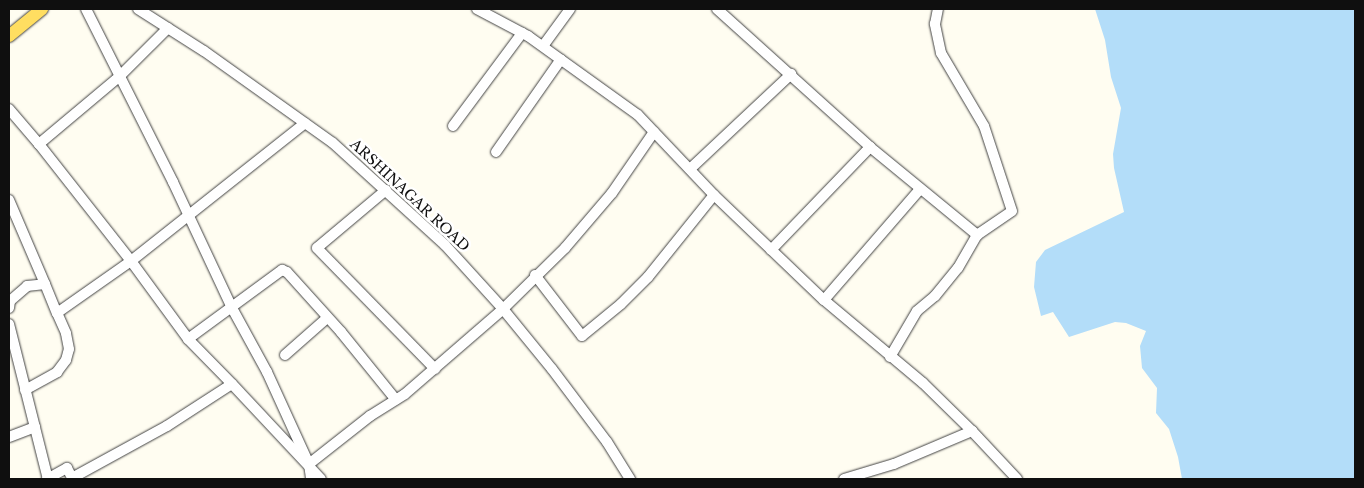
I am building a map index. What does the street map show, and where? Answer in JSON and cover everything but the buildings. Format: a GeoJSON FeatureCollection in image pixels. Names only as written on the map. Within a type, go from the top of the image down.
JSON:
{"type":"FeatureCollection","features":[{"type":"Feature","properties":{"kind":"main road"},"geometry":{"type":"LineString","coordinates":[[9,36],[42,9]]}},
{"type":"Feature","properties":{"kind":"street"},"geometry":{"type":"LineString","coordinates":[[86,9],[190,217],[232,308],[267,372],[309,464],[310,479]]}},
{"type":"Feature","properties":{"kind":"street","name":"ARSHINAGAR ROAD"},"geometry":{"type":"LineString","coordinates":[[138,9],[333,143],[445,245],[503,308],[607,442],[630,479]]}},
{"type":"Feature","properties":{"kind":"street"},"geometry":{"type":"LineString","coordinates":[[477,9],[543,46],[638,115],[714,195],[771,250],[824,300],[922,383],[972,431],[1017,479]]}},
{"type":"Feature","properties":{"kind":"street"},"geometry":{"type":"LineString","coordinates":[[543,46],[570,9]]}},
{"type":"Feature","properties":{"kind":"street"},"geometry":{"type":"LineString","coordinates":[[717,9],[870,147],[977,235]]}},
{"type":"Feature","properties":{"kind":"street"},"geometry":{"type":"LineString","coordinates":[[890,357],[917,311],[935,296],[958,268],[977,235],[1012,211],[984,126],[941,53],[935,24],[938,9]]}},
{"type":"Feature","properties":{"kind":"street"},"geometry":{"type":"LineString","coordinates":[[39,144],[120,76],[168,28]]}},
{"type":"Feature","properties":{"kind":"street"},"geometry":{"type":"LineString","coordinates":[[453,126],[522,33]]}},
{"type":"Feature","properties":{"kind":"street"},"geometry":{"type":"LineString","coordinates":[[496,152],[561,59]]}},
{"type":"Feature","properties":{"kind":"street"},"geometry":{"type":"LineString","coordinates":[[690,169],[791,74]]}},
{"type":"Feature","properties":{"kind":"street"},"geometry":{"type":"LineString","coordinates":[[9,109],[39,144],[188,339],[309,464],[321,479]]}},
{"type":"Feature","properties":{"kind":"street"},"geometry":{"type":"LineString","coordinates":[[57,313],[190,217],[305,123]]}},
{"type":"Feature","properties":{"kind":"street"},"geometry":{"type":"LineString","coordinates":[[309,464],[370,416],[396,400],[435,370],[503,308],[565,248],[612,193],[654,132]]}},
{"type":"Feature","properties":{"kind":"street"},"geometry":{"type":"LineString","coordinates":[[771,250],[870,147]]}},
{"type":"Feature","properties":{"kind":"street"},"geometry":{"type":"LineString","coordinates":[[824,300],[920,188]]}},
{"type":"Feature","properties":{"kind":"street"},"geometry":{"type":"LineString","coordinates":[[386,190],[317,248],[435,370]]}},
{"type":"Feature","properties":{"kind":"street"},"geometry":{"type":"LineString","coordinates":[[535,275],[582,336],[621,304],[648,277],[714,195]]}},
{"type":"Feature","properties":{"kind":"street"},"geometry":{"type":"LineString","coordinates":[[9,200],[66,333],[69,349],[66,360],[57,372],[25,390]]}},
{"type":"Feature","properties":{"kind":"street"},"geometry":{"type":"LineString","coordinates":[[188,339],[282,270],[287,272],[396,400]]}},
{"type":"Feature","properties":{"kind":"street"},"geometry":{"type":"LineString","coordinates":[[9,308],[10,301],[27,286],[44,284]]}},
{"type":"Feature","properties":{"kind":"street"},"geometry":{"type":"LineString","coordinates":[[285,356],[327,318]]}},
{"type":"Feature","properties":{"kind":"street"},"geometry":{"type":"LineString","coordinates":[[9,324],[48,479],[67,468],[72,478],[168,426],[232,384]]}},
{"type":"Feature","properties":{"kind":"street"},"geometry":{"type":"LineString","coordinates":[[9,437],[35,428]]}},
{"type":"Feature","properties":{"kind":"street"},"geometry":{"type":"LineString","coordinates":[[844,479],[894,464],[972,431]]}},
{"type":"Feature","properties":{"kind":"water"},"geometry":{"type":"Polygon","coordinates":[[[1095,9],[1355,9],[1355,479],[1182,479],[1178,457],[1169,429],[1156,413],[1157,388],[1142,368],[1140,346],[1146,331],[1126,323],[1115,322],[1069,337],[1053,312],[1041,316],[1034,287],[1036,262],[1045,250],[1124,212],[1114,168],[1113,154],[1121,108],[1111,77],[1105,40],[1095,9]]]}}]}
